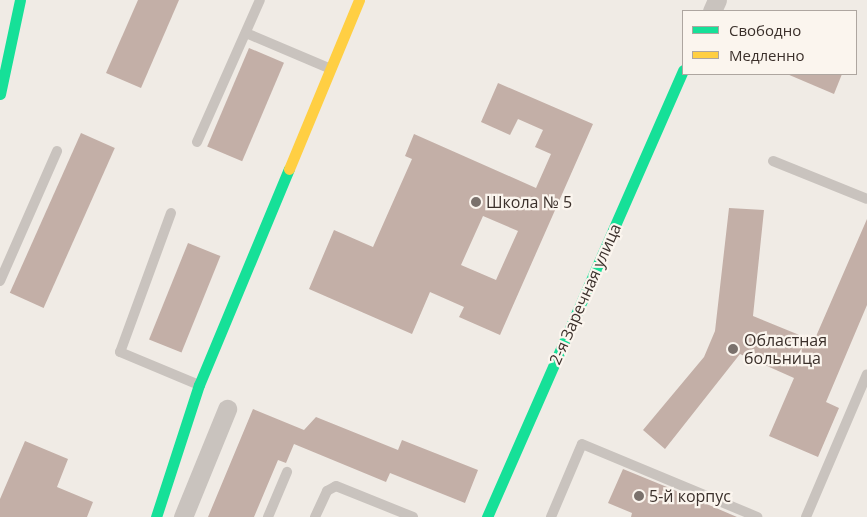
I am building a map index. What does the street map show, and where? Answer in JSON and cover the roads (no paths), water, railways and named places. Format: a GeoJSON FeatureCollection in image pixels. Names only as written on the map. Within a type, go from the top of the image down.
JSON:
{"type":"FeatureCollection","features":[{"type":"Feature","properties":{"kind":"street"},"geometry":{"type":"LineString","coordinates":[[0,94],[20,0]]}},
{"type":"Feature","properties":{"kind":"street"},"geometry":{"type":"LineString","coordinates":[[156,517],[199,386],[329,68],[359,0]]}},
{"type":"Feature","properties":{"kind":"street","name":"2-я Заречная улица"},"geometry":{"type":"LineString","coordinates":[[487,517],[682,72]]}},
{"type":"Feature","properties":{"kind":"street"},"geometry":{"type":"LineString","coordinates":[[183,517],[227,409]]}},
{"type":"Feature","properties":{"kind":"lane"},"geometry":{"type":"LineString","coordinates":[[197,142],[260,0]]}},
{"type":"Feature","properties":{"kind":"lane"},"geometry":{"type":"LineString","coordinates":[[246,32],[329,68]]}},
{"type":"Feature","properties":{"kind":"lane"},"geometry":{"type":"LineString","coordinates":[[0,281],[57,151]]}},
{"type":"Feature","properties":{"kind":"lane"},"geometry":{"type":"LineString","coordinates":[[773,161],[867,199]]}},
{"type":"Feature","properties":{"kind":"lane"},"geometry":{"type":"LineString","coordinates":[[171,213],[120,352],[199,386]]}},
{"type":"Feature","properties":{"kind":"lane"},"geometry":{"type":"LineString","coordinates":[[806,517],[867,374]]}},
{"type":"Feature","properties":{"kind":"lane"},"geometry":{"type":"LineString","coordinates":[[551,517],[582,444],[757,517]]}},
{"type":"Feature","properties":{"kind":"lane"},"geometry":{"type":"LineString","coordinates":[[268,517],[287,472]]}},
{"type":"Feature","properties":{"kind":"lane"},"geometry":{"type":"LineString","coordinates":[[315,517],[327,491],[336,486],[413,517]]}},
{"type":"Feature","properties":{"kind":"place","name":"Школа № 5"},"geometry":{"type":"Point","coordinates":[476,202]}},
{"type":"Feature","properties":{"kind":"place","name":"Областная больница"},"geometry":{"type":"Point","coordinates":[733,349]}},
{"type":"Feature","properties":{"kind":"place","name":"5-й корпус"},"geometry":{"type":"Point","coordinates":[639,496]}}]}
